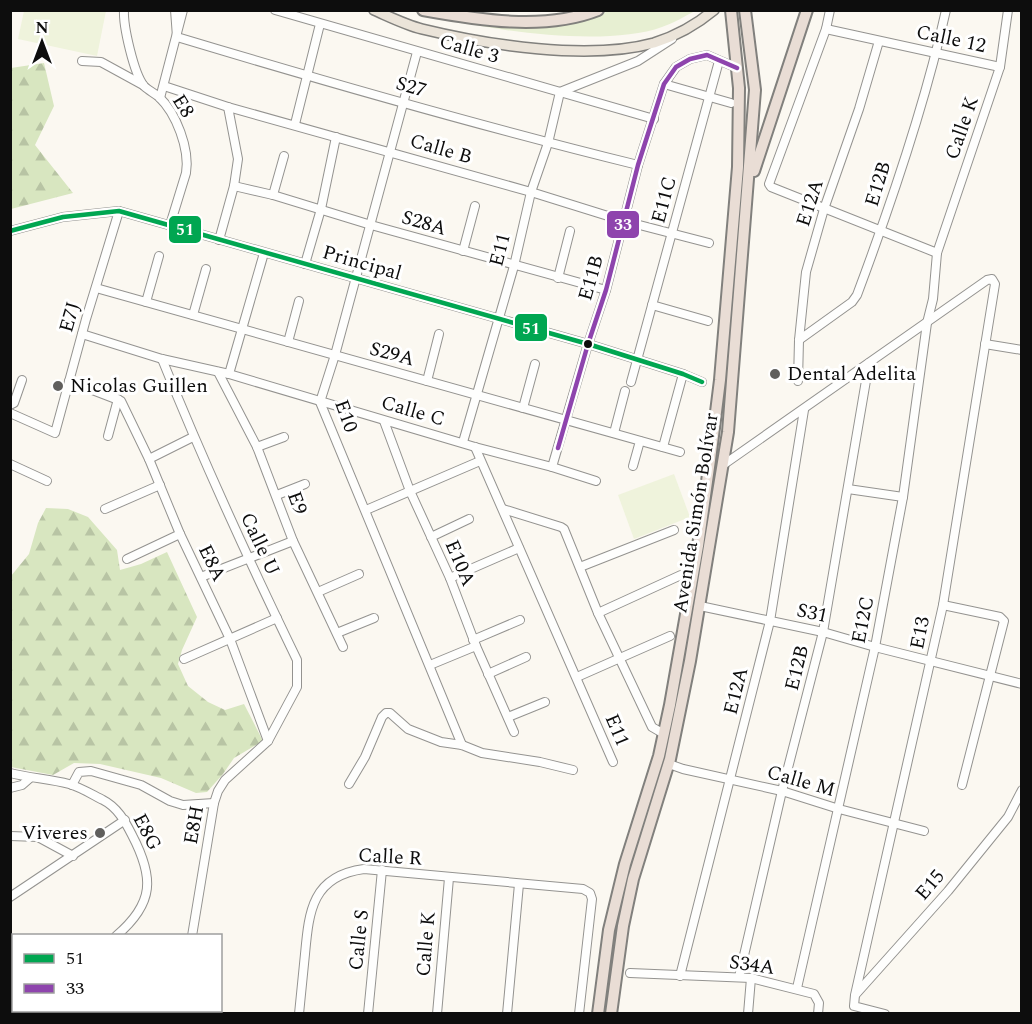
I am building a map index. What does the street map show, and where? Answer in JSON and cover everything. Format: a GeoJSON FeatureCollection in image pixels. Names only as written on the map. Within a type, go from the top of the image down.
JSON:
{"type":"FeatureCollection","features":[{"type":"Feature","properties":{"kind":"highway"},"geometry":{"type":"LineString","coordinates":[[423,10],[497,20],[542,22],[561,21],[598,10]]}},
{"type":"Feature","properties":{"kind":"highway","name":"Avenida Simón Bolívar"},"geometry":{"type":"LineString","coordinates":[[598,1014],[609,930],[637,822],[656,768],[664,734],[698,546],[720,380],[738,167],[737,64],[730,10]]}},
{"type":"Feature","properties":{"kind":"highway","name":"Avenida Simón Bolívar"},"geometry":{"type":"LineString","coordinates":[[611,1014],[623,926],[633,879],[669,764],[700,606],[728,432],[755,90],[745,10]]}},
{"type":"Feature","properties":{"kind":"highway"},"geometry":{"type":"LineString","coordinates":[[749,186],[807,10]]}},
{"type":"Feature","properties":{"kind":"main road"},"geometry":{"type":"LineString","coordinates":[[374,10],[420,28],[490,42],[565,51],[593,51],[654,43],[684,31],[714,10]]}},
{"type":"Feature","properties":{"kind":"street"},"geometry":{"type":"LineString","coordinates":[[124,10],[126,39],[143,85]]}},
{"type":"Feature","properties":{"kind":"street"},"geometry":{"type":"LineString","coordinates":[[175,10],[177,37]]}},
{"type":"Feature","properties":{"kind":"street"},"geometry":{"type":"LineString","coordinates":[[160,98],[183,10]]}},
{"type":"Feature","properties":{"kind":"street","name":"Calle 3"},"geometry":{"type":"LineString","coordinates":[[275,10],[654,119]]}},
{"type":"Feature","properties":{"kind":"street"},"geometry":{"type":"LineString","coordinates":[[830,10],[826,29],[770,184],[771,187],[937,253]]}},
{"type":"Feature","properties":{"kind":"street","name":"E12B"},"geometry":{"type":"LineString","coordinates":[[799,340],[852,302],[857,295],[881,231],[937,53],[946,10]]}},
{"type":"Feature","properties":{"kind":"street","name":"Calle K"},"geometry":{"type":"LineString","coordinates":[[937,253],[1000,67],[1008,10]]}},
{"type":"Feature","properties":{"kind":"street"},"geometry":{"type":"LineString","coordinates":[[295,124],[320,24]]}},
{"type":"Feature","properties":{"kind":"street","name":"Calle 12"},"geometry":{"type":"LineString","coordinates":[[826,29],[1000,67]]}},
{"type":"Feature","properties":{"kind":"street"},"geometry":{"type":"LineString","coordinates":[[560,92],[638,62],[684,31]]}},
{"type":"Feature","properties":{"kind":"street","name":"S27"},"geometry":{"type":"LineString","coordinates":[[177,37],[548,143],[638,165]]}},
{"type":"Feature","properties":{"kind":"street","name":"E12A"},"geometry":{"type":"LineString","coordinates":[[798,381],[799,340],[806,272],[824,209],[859,110],[879,41]]}},
{"type":"Feature","properties":{"kind":"street","name":"E10"},"geometry":{"type":"LineString","coordinates":[[417,52],[335,356],[320,402],[462,745]]}},
{"type":"Feature","properties":{"kind":"street","name":"E11B"},"geometry":{"type":"LineString","coordinates":[[552,467],[606,290],[638,165],[664,84],[676,67],[690,58],[707,55],[719,61]]}},
{"type":"Feature","properties":{"kind":"street","name":"E8"},"geometry":{"type":"LineString","coordinates":[[82,61],[100,62],[143,85],[160,98],[176,123],[184,144],[187,165],[170,225]]}},
{"type":"Feature","properties":{"kind":"street"},"geometry":{"type":"LineString","coordinates":[[719,61],[737,64]]}},
{"type":"Feature","properties":{"kind":"street","name":"E11C"},"geometry":{"type":"LineString","coordinates":[[631,382],[719,61]]}},
{"type":"Feature","properties":{"kind":"street"},"geometry":{"type":"LineString","coordinates":[[578,98],[578,93],[585,83]]}},
{"type":"Feature","properties":{"kind":"street"},"geometry":{"type":"LineString","coordinates":[[664,84],[731,104]]}},
{"type":"Feature","properties":{"kind":"street","name":"Calle B"},"geometry":{"type":"LineString","coordinates":[[164,86],[228,107],[295,124],[624,221],[709,243]]}},
{"type":"Feature","properties":{"kind":"street","name":"E11"},"geometry":{"type":"LineString","coordinates":[[463,442],[475,394],[514,266],[531,192],[548,143],[560,92]]}},
{"type":"Feature","properties":{"kind":"street"},"geometry":{"type":"LineString","coordinates":[[219,240],[234,186],[238,153],[228,107]]}},
{"type":"Feature","properties":{"kind":"street"},"geometry":{"type":"LineString","coordinates":[[305,264],[321,209],[336,137]]}},
{"type":"Feature","properties":{"kind":"street"},"geometry":{"type":"LineString","coordinates":[[273,195],[284,156]]}},
{"type":"Feature","properties":{"kind":"street","name":"S28A"},"geometry":{"type":"LineString","coordinates":[[234,186],[273,195],[514,266],[606,290]]}},
{"type":"Feature","properties":{"kind":"street"},"geometry":{"type":"LineString","coordinates":[[463,251],[475,206]]}},
{"type":"Feature","properties":{"kind":"street","name":"Principal"},"geometry":{"type":"LineString","coordinates":[[10,231],[63,216],[119,211],[588,344],[702,382]]}},
{"type":"Feature","properties":{"kind":"street","name":"E7J"},"geometry":{"type":"LineString","coordinates":[[10,413],[55,433],[119,211]]}},
{"type":"Feature","properties":{"kind":"street"},"geometry":{"type":"LineString","coordinates":[[558,278],[570,231]]}},
{"type":"Feature","properties":{"kind":"street"},"geometry":{"type":"LineString","coordinates":[[229,374],[264,253]]}},
{"type":"Feature","properties":{"kind":"street","name":"E12C"},"geometry":{"type":"LineString","coordinates":[[796,988],[875,647],[903,497],[927,323],[933,299],[937,253]]}},
{"type":"Feature","properties":{"kind":"street"},"geometry":{"type":"LineString","coordinates":[[146,302],[159,256]]}},
{"type":"Feature","properties":{"kind":"street"},"geometry":{"type":"LineString","coordinates":[[193,315],[206,269]]}},
{"type":"Feature","properties":{"kind":"street","name":"E13"},"geometry":{"type":"LineString","coordinates":[[855,995],[943,605],[986,344],[995,284],[992,279],[987,280],[927,323]]}},
{"type":"Feature","properties":{"kind":"street","name":"S29A"},"geometry":{"type":"LineString","coordinates":[[96,288],[680,452]]}},
{"type":"Feature","properties":{"kind":"street"},"geometry":{"type":"LineString","coordinates":[[288,342],[299,301]]}},
{"type":"Feature","properties":{"kind":"street"},"geometry":{"type":"LineString","coordinates":[[652,305],[708,321]]}},
{"type":"Feature","properties":{"kind":"street"},"geometry":{"type":"LineString","coordinates":[[723,465],[927,323]]}},
{"type":"Feature","properties":{"kind":"street","name":"Calle C"},"geometry":{"type":"LineString","coordinates":[[82,334],[162,358],[229,374],[596,481]]}},
{"type":"Feature","properties":{"kind":"street"},"geometry":{"type":"LineString","coordinates":[[427,381],[439,334]]}},
{"type":"Feature","properties":{"kind":"street"},"geometry":{"type":"LineString","coordinates":[[986,344],[1022,350]]}},
{"type":"Feature","properties":{"kind":"street","name":"Calle U"},"geometry":{"type":"LineString","coordinates":[[162,358],[193,437],[297,660],[297,687],[268,741]]}},
{"type":"Feature","properties":{"kind":"street","name":"E12B"},"geometry":{"type":"LineString","coordinates":[[740,977],[782,791],[823,632],[869,363]]}},
{"type":"Feature","properties":{"kind":"street"},"geometry":{"type":"LineString","coordinates":[[523,408],[534,364]]}},
{"type":"Feature","properties":{"kind":"street","name":"E9"},"geometry":{"type":"LineString","coordinates":[[218,372],[257,447],[293,541],[343,647]]}},
{"type":"Feature","properties":{"kind":"street"},"geometry":{"type":"LineString","coordinates":[[663,447],[683,374]]}},
{"type":"Feature","properties":{"kind":"street"},"geometry":{"type":"LineString","coordinates":[[10,405],[14,403],[22,380]]}},
{"type":"Feature","properties":{"kind":"street"},"geometry":{"type":"LineString","coordinates":[[69,381],[119,400],[108,436]]}},
{"type":"Feature","properties":{"kind":"street"},"geometry":{"type":"LineString","coordinates":[[614,433],[625,391]]}},
{"type":"Feature","properties":{"kind":"street","name":"E8A"},"geometry":{"type":"LineString","coordinates":[[119,400],[149,459],[180,534],[230,639],[268,741]]}},
{"type":"Feature","properties":{"kind":"street","name":"E12A"},"geometry":{"type":"LineString","coordinates":[[680,976],[770,621],[804,410]]}},
{"type":"Feature","properties":{"kind":"street","name":"E10A"},"geometry":{"type":"LineString","coordinates":[[384,421],[410,491],[450,578],[475,643],[514,732]]}},
{"type":"Feature","properties":{"kind":"street"},"geometry":{"type":"LineString","coordinates":[[149,459],[193,437]]}},
{"type":"Feature","properties":{"kind":"street"},"geometry":{"type":"LineString","coordinates":[[257,447],[284,437]]}},
{"type":"Feature","properties":{"kind":"street"},"geometry":{"type":"LineString","coordinates":[[633,466],[640,441]]}},
{"type":"Feature","properties":{"kind":"street","name":"E11"},"geometry":{"type":"LineString","coordinates":[[475,447],[613,762]]}},
{"type":"Feature","properties":{"kind":"street"},"geometry":{"type":"LineString","coordinates":[[366,510],[480,461]]}},
{"type":"Feature","properties":{"kind":"street"},"geometry":{"type":"LineString","coordinates":[[10,464],[47,481]]}},
{"type":"Feature","properties":{"kind":"street"},"geometry":{"type":"LineString","coordinates":[[277,495],[305,484]]}},
{"type":"Feature","properties":{"kind":"street"},"geometry":{"type":"LineString","coordinates":[[105,509],[160,485]]}},
{"type":"Feature","properties":{"kind":"street"},"geometry":{"type":"LineString","coordinates":[[848,489],[903,497]]}},
{"type":"Feature","properties":{"kind":"street"},"geometry":{"type":"LineString","coordinates":[[503,509],[561,527],[564,530],[598,613],[652,727],[664,734]]}},
{"type":"Feature","properties":{"kind":"street"},"geometry":{"type":"LineString","coordinates":[[431,537],[469,519]]}},
{"type":"Feature","properties":{"kind":"street"},"geometry":{"type":"LineString","coordinates":[[580,567],[674,530]]}},
{"type":"Feature","properties":{"kind":"street"},"geometry":{"type":"LineString","coordinates":[[127,559],[180,534]]}},
{"type":"Feature","properties":{"kind":"street"},"geometry":{"type":"LineString","coordinates":[[201,577],[293,541]]}},
{"type":"Feature","properties":{"kind":"street"},"geometry":{"type":"LineString","coordinates":[[450,578],[519,548]]}},
{"type":"Feature","properties":{"kind":"street"},"geometry":{"type":"LineString","coordinates":[[318,592],[359,574]]}},
{"type":"Feature","properties":{"kind":"street"},"geometry":{"type":"LineString","coordinates":[[598,613],[681,575]]}},
{"type":"Feature","properties":{"kind":"street"},"geometry":{"type":"LineString","coordinates":[[943,605],[1004,621],[962,785]]}},
{"type":"Feature","properties":{"kind":"street","name":"S31"},"geometry":{"type":"LineString","coordinates":[[700,606],[823,632],[1022,684]]}},
{"type":"Feature","properties":{"kind":"street"},"geometry":{"type":"LineString","coordinates":[[184,659],[277,618]]}},
{"type":"Feature","properties":{"kind":"street"},"geometry":{"type":"LineString","coordinates":[[337,633],[374,618]]}},
{"type":"Feature","properties":{"kind":"street"},"geometry":{"type":"LineString","coordinates":[[430,665],[520,620]]}},
{"type":"Feature","properties":{"kind":"street"},"geometry":{"type":"LineString","coordinates":[[577,677],[670,636]]}},
{"type":"Feature","properties":{"kind":"street"},"geometry":{"type":"LineString","coordinates":[[489,674],[526,657]]}},
{"type":"Feature","properties":{"kind":"street"},"geometry":{"type":"LineString","coordinates":[[508,717],[545,702]]}},
{"type":"Feature","properties":{"kind":"street"},"geometry":{"type":"LineString","coordinates":[[349,784],[386,713],[390,713],[408,729],[441,742],[462,745],[482,753],[540,762],[573,770]]}},
{"type":"Feature","properties":{"kind":"street","name":"E8H"},"geometry":{"type":"LineString","coordinates":[[192,934],[214,803],[218,791],[225,780],[268,741]]}},
{"type":"Feature","properties":{"kind":"street","name":"Calle M"},"geometry":{"type":"LineString","coordinates":[[669,764],[782,791],[839,809],[924,831]]}},
{"type":"Feature","properties":{"kind":"street"},"geometry":{"type":"LineString","coordinates":[[72,785],[79,772],[91,771],[141,785],[170,801],[183,805],[214,803]]}},
{"type":"Feature","properties":{"kind":"street","name":"E8G"},"geometry":{"type":"LineString","coordinates":[[10,773],[72,785],[113,806],[125,820],[142,854],[149,880],[147,893],[138,914],[118,934]]}},
{"type":"Feature","properties":{"kind":"street"},"geometry":{"type":"LineString","coordinates":[[10,788],[22,785],[30,778]]}},
{"type":"Feature","properties":{"kind":"street","name":"E15"},"geometry":{"type":"LineString","coordinates":[[855,995],[1008,817],[1022,790]]}},
{"type":"Feature","properties":{"kind":"street"},"geometry":{"type":"LineString","coordinates":[[10,897],[125,820]]}},
{"type":"Feature","properties":{"kind":"street"},"geometry":{"type":"LineString","coordinates":[[10,836],[38,837],[73,856]]}},
{"type":"Feature","properties":{"kind":"street","name":"Calle R"},"geometry":{"type":"LineString","coordinates":[[299,1014],[308,920],[313,902],[326,885],[348,871],[382,870],[590,892],[592,899],[579,1014]]}},
{"type":"Feature","properties":{"kind":"street","name":"Calle S"},"geometry":{"type":"LineString","coordinates":[[368,1014],[382,870]]}},
{"type":"Feature","properties":{"kind":"street","name":"Calle K"},"geometry":{"type":"LineString","coordinates":[[437,1014],[449,878]]}},
{"type":"Feature","properties":{"kind":"street"},"geometry":{"type":"LineString","coordinates":[[507,1014],[519,884]]}},
{"type":"Feature","properties":{"kind":"street","name":"S34A"},"geometry":{"type":"LineString","coordinates":[[630,973],[751,978],[814,994],[818,998],[818,1014]]}},
{"type":"Feature","properties":{"kind":"street"},"geometry":{"type":"LineString","coordinates":[[748,1014],[751,978]]}},
{"type":"Feature","properties":{"kind":"street"},"geometry":{"type":"LineString","coordinates":[[855,995],[854,1006],[885,1014]]}},
{"type":"Feature","properties":{"kind":"street"},"geometry":{"type":"LineString","coordinates":[[300,1004],[306,1014]]}},
{"type":"Feature","properties":{"kind":"green space"},"geometry":{"type":"Polygon","coordinates":[[[24,11],[106,11],[97,56],[18,39],[24,11]]]}},
{"type":"Feature","properties":{"kind":"green space"},"geometry":{"type":"Polygon","coordinates":[[[608,11],[695,11],[662,27],[618,36],[538,34],[466,23],[520,26],[557,25],[575,23],[608,11]]]}},
{"type":"Feature","properties":{"kind":"green space"},"geometry":{"type":"Polygon","coordinates":[[[44,63],[54,106],[35,145],[73,193],[11,209],[11,68],[44,63]]]}},
{"type":"Feature","properties":{"kind":"green space"},"geometry":{"type":"Polygon","coordinates":[[[674,474],[690,517],[634,539],[618,495],[674,474]]]}},
{"type":"Feature","properties":{"kind":"green space"},"geometry":{"type":"Polygon","coordinates":[[[46,508],[68,509],[88,517],[117,550],[120,570],[141,564],[167,552],[197,617],[178,664],[188,686],[208,702],[225,710],[244,704],[263,741],[234,758],[207,792],[196,793],[161,778],[100,764],[74,763],[53,775],[11,767],[11,576],[29,554],[38,523],[46,508]]]}},
{"type":"Feature","properties":{"kind":"transit line","name":"33"},"geometry":{"type":"LineString","coordinates":[[558,448],[606,290],[638,165],[664,84],[676,67],[690,59],[707,55],[737,68]]}},
{"type":"Feature","properties":{"kind":"transit line","name":"51"},"geometry":{"type":"LineString","coordinates":[[10,231],[63,217],[119,211],[588,344],[702,382]]}},
{"type":"Feature","properties":{"kind":"place","name":"Dental Adelita"},"geometry":{"type":"Point","coordinates":[775,374]}},
{"type":"Feature","properties":{"kind":"place","name":"Nicolas Guillen"},"geometry":{"type":"Point","coordinates":[58,386]}},
{"type":"Feature","properties":{"kind":"place","name":"Viveres"},"geometry":{"type":"Point","coordinates":[100,833]}}]}
